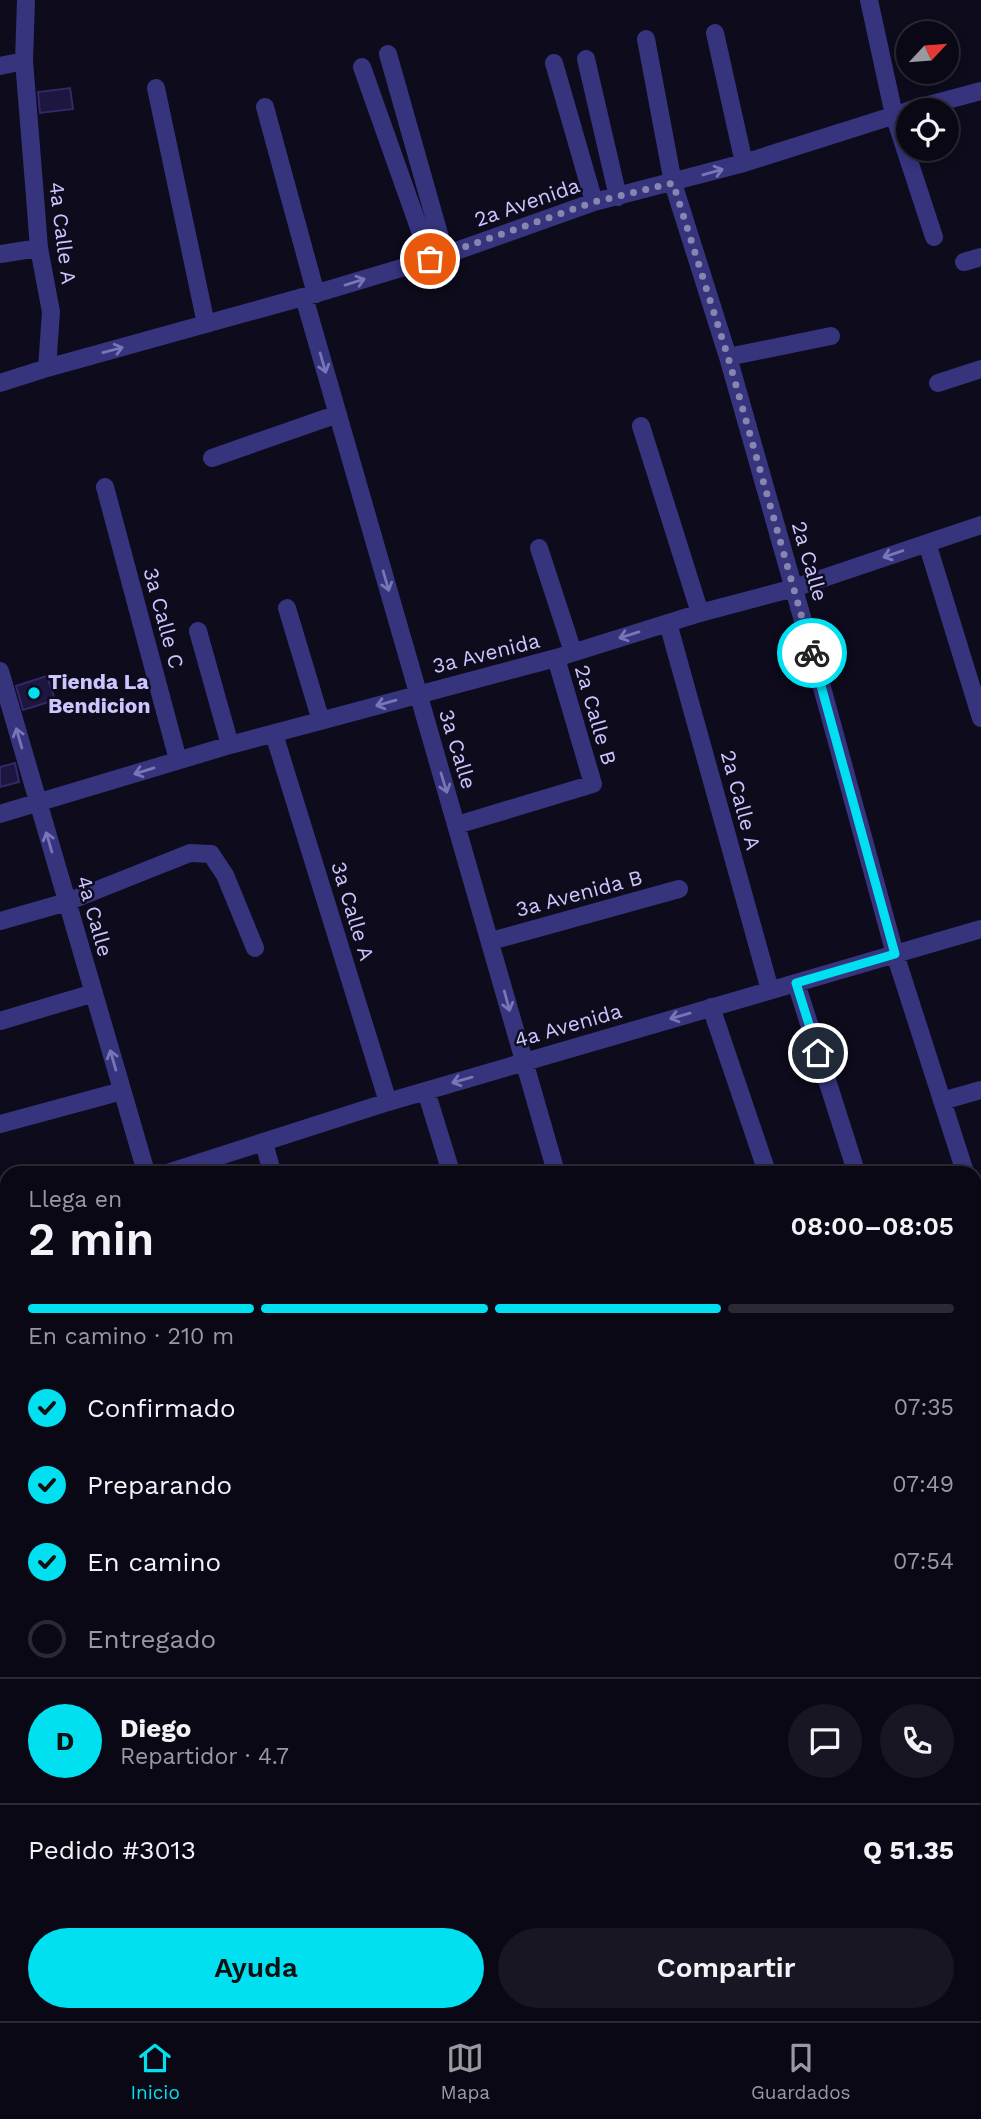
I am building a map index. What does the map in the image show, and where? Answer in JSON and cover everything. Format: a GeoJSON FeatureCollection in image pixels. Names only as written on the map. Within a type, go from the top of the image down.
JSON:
{"type":"FeatureCollection","features":[{"type":"Feature","properties":{"kind":"street","name":"4a Calle A"},"geometry":{"type":"LineString","coordinates":[[26,0],[24,61],[39,248],[51,312],[47,368]]}},
{"type":"Feature","properties":{"kind":"street"},"geometry":{"type":"LineString","coordinates":[[869,0],[900,98]]}},
{"type":"Feature","properties":{"kind":"street"},"geometry":{"type":"LineString","coordinates":[[715,33],[744,163]]}},
{"type":"Feature","properties":{"kind":"street","name":"2a Calle"},"geometry":{"type":"LineString","coordinates":[[646,39],[673,183],[728,357],[895,954],[963,1166]]}},
{"type":"Feature","properties":{"kind":"street"},"geometry":{"type":"LineString","coordinates":[[388,54],[437,257]]}},
{"type":"Feature","properties":{"kind":"street"},"geometry":{"type":"LineString","coordinates":[[586,59],[618,197]]}},
{"type":"Feature","properties":{"kind":"street"},"geometry":{"type":"LineString","coordinates":[[0,65],[24,61]]}},
{"type":"Feature","properties":{"kind":"street"},"geometry":{"type":"LineString","coordinates":[[554,64],[594,202]]}},
{"type":"Feature","properties":{"kind":"street"},"geometry":{"type":"LineString","coordinates":[[362,67],[437,257]]}},
{"type":"Feature","properties":{"kind":"street"},"geometry":{"type":"LineString","coordinates":[[156,88],[206,324]]}},
{"type":"Feature","properties":{"kind":"street","name":"2a Avenida"},"geometry":{"type":"LineString","coordinates":[[955,98],[981,91]]}},
{"type":"Feature","properties":{"kind":"street","name":"3a Calle"},"geometry":{"type":"LineString","coordinates":[[265,107],[338,414],[554,1166]]}},
{"type":"Feature","properties":{"kind":"street","name":"2a Avenida"},"geometry":{"type":"LineString","coordinates":[[0,383],[437,257],[594,202],[744,163],[896,115]]}},
{"type":"Feature","properties":{"kind":"street"},"geometry":{"type":"LineString","coordinates":[[916,161],[934,237]]}},
{"type":"Feature","properties":{"kind":"street"},"geometry":{"type":"LineString","coordinates":[[0,254],[39,248]]}},
{"type":"Feature","properties":{"kind":"street"},"geometry":{"type":"LineString","coordinates":[[728,357],[831,336]]}},
{"type":"Feature","properties":{"kind":"street"},"geometry":{"type":"LineString","coordinates":[[938,383],[981,369]]}},
{"type":"Feature","properties":{"kind":"street"},"geometry":{"type":"LineString","coordinates":[[212,458],[338,414]]}},
{"type":"Feature","properties":{"kind":"street"},"geometry":{"type":"LineString","coordinates":[[642,426],[700,613]]}},
{"type":"Feature","properties":{"kind":"street","name":"3a Calle C"},"geometry":{"type":"LineString","coordinates":[[106,487],[178,760]]}},
{"type":"Feature","properties":{"kind":"street","name":"3a Avenida"},"geometry":{"type":"LineString","coordinates":[[0,814],[230,745],[565,655],[700,613],[794,588],[981,525]]}},
{"type":"Feature","properties":{"kind":"street"},"geometry":{"type":"LineString","coordinates":[[928,542],[981,718]]}},
{"type":"Feature","properties":{"kind":"street","name":"2a Calle B"},"geometry":{"type":"LineString","coordinates":[[457,825],[593,784],[539,548]]}},
{"type":"Feature","properties":{"kind":"street"},"geometry":{"type":"LineString","coordinates":[[287,608],[321,721]]}},
{"type":"Feature","properties":{"kind":"street","name":"2a Calle A"},"geometry":{"type":"LineString","coordinates":[[668,623],[770,990]]}},
{"type":"Feature","properties":{"kind":"street"},"geometry":{"type":"LineString","coordinates":[[198,631],[230,745]]}},
{"type":"Feature","properties":{"kind":"street","name":"4a Calle"},"geometry":{"type":"LineString","coordinates":[[0,671],[144,1166]]}},
{"type":"Feature","properties":{"kind":"street","name":"3a Calle A"},"geometry":{"type":"LineString","coordinates":[[274,734],[388,1102]]}},
{"type":"Feature","properties":{"kind":"street"},"geometry":{"type":"LineString","coordinates":[[0,920],[67,902],[190,852],[211,854],[225,875],[255,948]]}},
{"type":"Feature","properties":{"kind":"street","name":"3a Avenida B"},"geometry":{"type":"LineString","coordinates":[[491,941],[679,889]]}},
{"type":"Feature","properties":{"kind":"street","name":"4a Avenida"},"geometry":{"type":"LineString","coordinates":[[189,1166],[388,1102],[981,929]]}},
{"type":"Feature","properties":{"kind":"street"},"geometry":{"type":"LineString","coordinates":[[796,983],[854,1166]]}},
{"type":"Feature","properties":{"kind":"street"},"geometry":{"type":"LineString","coordinates":[[0,1021],[94,993]]}},
{"type":"Feature","properties":{"kind":"street"},"geometry":{"type":"LineString","coordinates":[[711,1007],[765,1166]]}},
{"type":"Feature","properties":{"kind":"street"},"geometry":{"type":"LineString","coordinates":[[942,1101],[981,1090]]}},
{"type":"Feature","properties":{"kind":"street"},"geometry":{"type":"LineString","coordinates":[[0,1124],[122,1091]]}},
{"type":"Feature","properties":{"kind":"street"},"geometry":{"type":"LineString","coordinates":[[426,1091],[449,1166]]}},
{"type":"Feature","properties":{"kind":"street"},"geometry":{"type":"LineString","coordinates":[[264,1143],[270,1166]]}},
{"type":"Feature","properties":{"kind":"building"},"geometry":{"type":"Polygon","coordinates":[[[70,88],[73,109],[40,113],[38,92],[70,88]]]}},
{"type":"Feature","properties":{"kind":"building","name":"Tienda La Bendicion"},"geometry":{"type":"Polygon","coordinates":[[[47,676],[55,700],[23,710],[16,686],[47,676]]]}},
{"type":"Feature","properties":{"kind":"building"},"geometry":{"type":"Polygon","coordinates":[[[15,763],[19,782],[0,787],[0,767],[15,763]]]}},
{"type":"Feature","properties":{"kind":"way so far"},"geometry":{"type":"LineString","coordinates":[[430,259],[594,202],[673,183],[728,357],[812,653]]}},
{"type":"Feature","properties":{"kind":"place","name":"Tienda La Bendicion"},"geometry":{"type":"Point","coordinates":[34,693]}},
{"type":"Feature","properties":{"kind":"route"},"geometry":{"type":"LineString","coordinates":[[812,653],[895,954],[796,983],[818,1053]]}}]}
